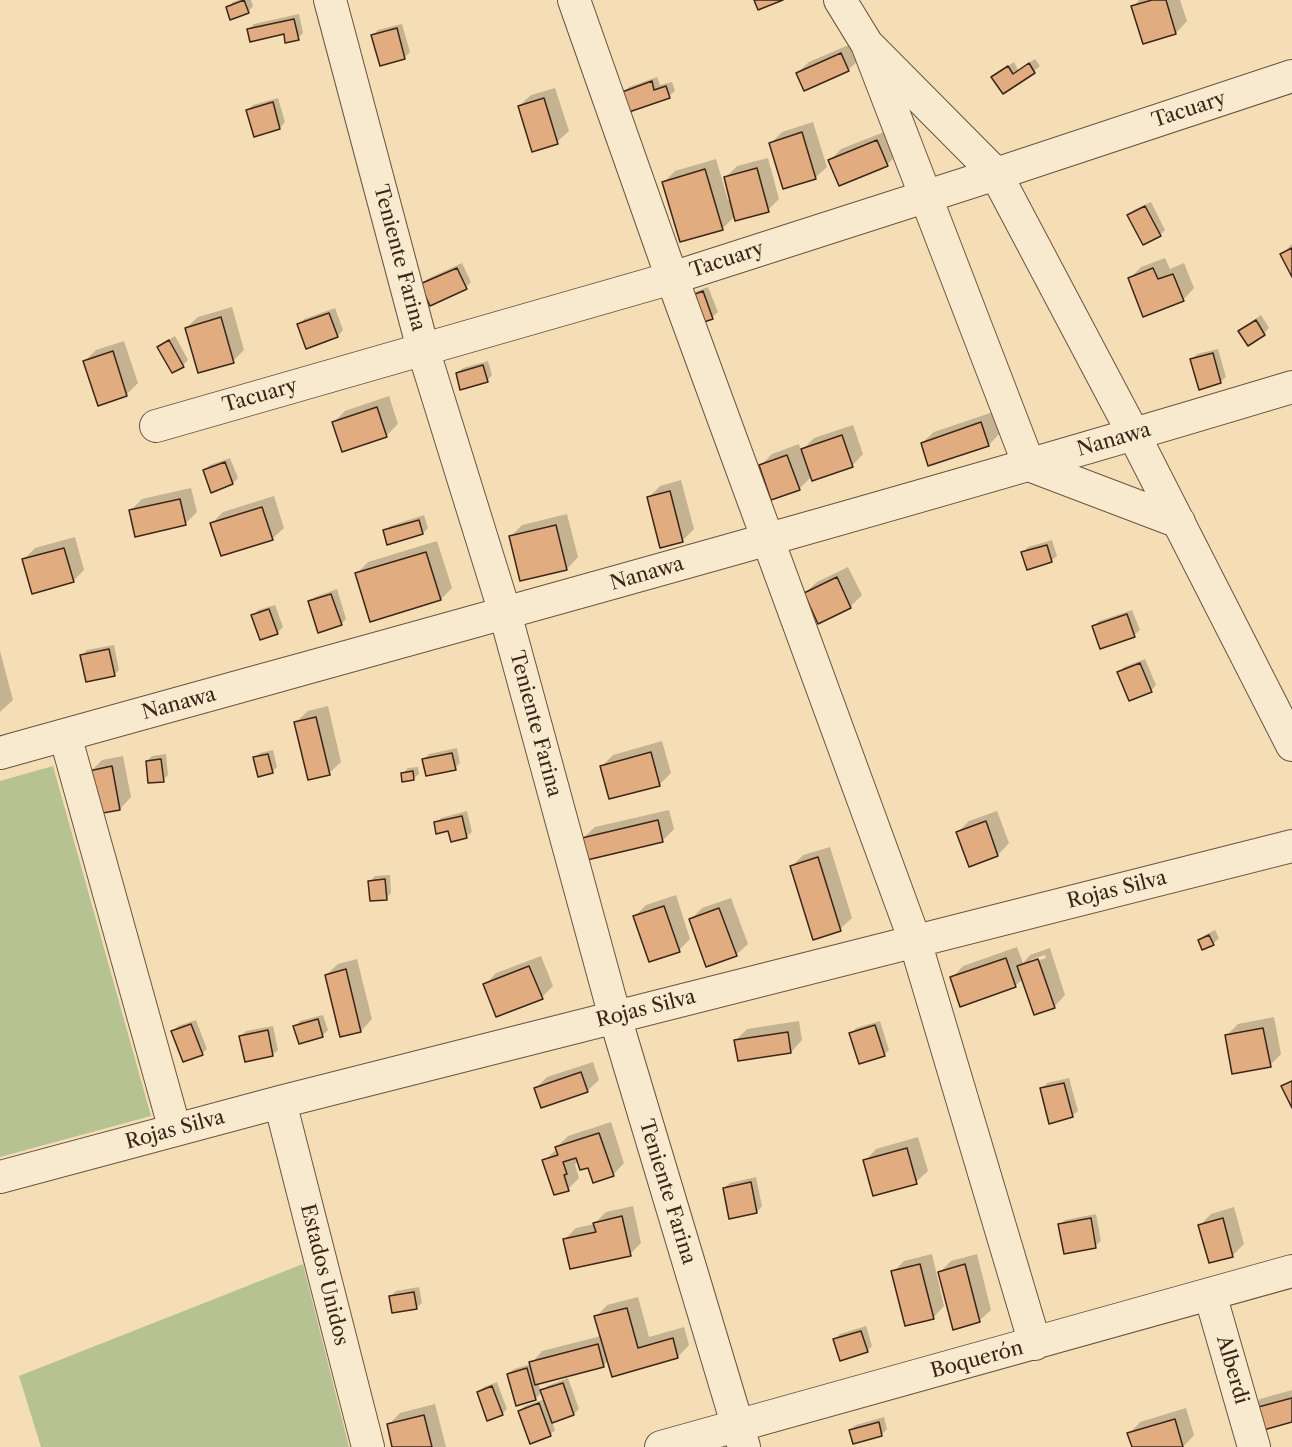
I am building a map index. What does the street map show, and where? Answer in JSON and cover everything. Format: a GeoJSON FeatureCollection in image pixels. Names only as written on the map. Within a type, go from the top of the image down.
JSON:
{"type":"FeatureCollection","features":[{"type":"Feature","properties":{"kind":"street","name":"Teniente Farina"},"geometry":{"type":"LineString","coordinates":[[330,0],[423,349],[505,614],[615,1017],[740,1437]]}},
{"type":"Feature","properties":{"kind":"street"},"geometry":{"type":"LineString","coordinates":[[574,0],[767,541],[915,941],[1035,1344]]}},
{"type":"Feature","properties":{"kind":"street"},"geometry":{"type":"LineString","coordinates":[[840,0],[867,44],[1029,465],[1179,522]]}},
{"type":"Feature","properties":{"kind":"street"},"geometry":{"type":"LineString","coordinates":[[867,44],[996,174],[1134,435],[1292,745]]}},
{"type":"Feature","properties":{"kind":"street","name":"Tacuary"},"geometry":{"type":"LineString","coordinates":[[156,426],[672,278],[1292,76]]}},
{"type":"Feature","properties":{"kind":"street","name":"Nanawa"},"geometry":{"type":"LineString","coordinates":[[0,753],[767,541],[1292,387]]}},
{"type":"Feature","properties":{"kind":"street"},"geometry":{"type":"LineString","coordinates":[[65,735],[175,1130]]}},
{"type":"Feature","properties":{"kind":"street","name":"Rojas Silva"},"geometry":{"type":"LineString","coordinates":[[0,1177],[280,1102],[1292,846]]}},
{"type":"Feature","properties":{"kind":"street","name":"Estados Unidos"},"geometry":{"type":"LineString","coordinates":[[280,1102],[368,1447]]}},
{"type":"Feature","properties":{"kind":"street","name":"Boquerón"},"geometry":{"type":"LineString","coordinates":[[662,1447],[740,1437],[1035,1344],[1292,1271]]}},
{"type":"Feature","properties":{"kind":"street","name":"Alberdi"},"geometry":{"type":"LineString","coordinates":[[1210,1294],[1254,1447]]}},
{"type":"Feature","properties":{"kind":"green space"},"geometry":{"type":"Polygon","coordinates":[[[53,766],[151,1116],[0,1157],[0,781],[53,766]]]}},
{"type":"Feature","properties":{"kind":"green space"},"geometry":{"type":"Polygon","coordinates":[[[303,1264],[349,1447],[41,1447],[19,1376],[303,1264]]]}},
{"type":"Feature","properties":{"kind":"building"},"geometry":{"type":"Polygon","coordinates":[[[244,0],[249,13],[230,20],[226,7],[244,0]]]}},
{"type":"Feature","properties":{"kind":"building"},"geometry":{"type":"Polygon","coordinates":[[[754,0],[783,0],[758,10],[754,0]]]}},
{"type":"Feature","properties":{"kind":"building"},"geometry":{"type":"Polygon","coordinates":[[[1152,0],[1166,0],[1176,34],[1143,44],[1131,6],[1152,0]]]}},
{"type":"Feature","properties":{"kind":"building"},"geometry":{"type":"Polygon","coordinates":[[[294,19],[299,40],[285,43],[284,34],[250,42],[247,29],[294,19]]]}},
{"type":"Feature","properties":{"kind":"building"},"geometry":{"type":"Polygon","coordinates":[[[397,28],[405,59],[380,66],[371,35],[397,28]]]}},
{"type":"Feature","properties":{"kind":"building"},"geometry":{"type":"Polygon","coordinates":[[[841,53],[849,71],[804,91],[796,73],[841,53]]]}},
{"type":"Feature","properties":{"kind":"building"},"geometry":{"type":"Polygon","coordinates":[[[1029,63],[1035,73],[1003,94],[991,77],[1008,66],[1013,74],[1029,63]]]}},
{"type":"Feature","properties":{"kind":"building"},"geometry":{"type":"Polygon","coordinates":[[[652,81],[654,90],[666,86],[670,98],[629,112],[622,92],[652,81]]]}},
{"type":"Feature","properties":{"kind":"building"},"geometry":{"type":"Polygon","coordinates":[[[544,98],[558,144],[532,152],[518,106],[544,98]]]}},
{"type":"Feature","properties":{"kind":"building"},"geometry":{"type":"Polygon","coordinates":[[[273,102],[280,129],[254,137],[246,110],[273,102]]]}},
{"type":"Feature","properties":{"kind":"building"},"geometry":{"type":"Polygon","coordinates":[[[802,132],[816,179],[783,189],[769,143],[802,132]]]}},
{"type":"Feature","properties":{"kind":"building"},"geometry":{"type":"Polygon","coordinates":[[[877,140],[888,166],[839,186],[828,160],[877,140]]]}},
{"type":"Feature","properties":{"kind":"building"},"geometry":{"type":"Polygon","coordinates":[[[757,168],[769,212],[735,221],[724,177],[757,168]]]}},
{"type":"Feature","properties":{"kind":"building"},"geometry":{"type":"Polygon","coordinates":[[[705,169],[723,230],[680,242],[662,182],[705,169]]]}},
{"type":"Feature","properties":{"kind":"building"},"geometry":{"type":"Polygon","coordinates":[[[1145,206],[1161,236],[1143,245],[1127,215],[1145,206]]]}},
{"type":"Feature","properties":{"kind":"building"},"geometry":{"type":"Polygon","coordinates":[[[1292,248],[1292,277],[1280,254],[1292,248]]]}},
{"type":"Feature","properties":{"kind":"building"},"geometry":{"type":"Polygon","coordinates":[[[457,268],[467,289],[430,306],[420,284],[457,268]]]}},
{"type":"Feature","properties":{"kind":"building"},"geometry":{"type":"Polygon","coordinates":[[[1153,268],[1158,279],[1173,274],[1184,301],[1143,317],[1128,278],[1153,268]]]}},
{"type":"Feature","properties":{"kind":"building"},"geometry":{"type":"Polygon","coordinates":[[[703,291],[713,319],[695,325],[685,298],[703,291]]]}},
{"type":"Feature","properties":{"kind":"building"},"geometry":{"type":"Polygon","coordinates":[[[329,313],[338,337],[306,349],[297,324],[329,313]]]}},
{"type":"Feature","properties":{"kind":"building"},"geometry":{"type":"Polygon","coordinates":[[[221,317],[234,363],[198,373],[185,328],[221,317]]]}},
{"type":"Feature","properties":{"kind":"building"},"geometry":{"type":"Polygon","coordinates":[[[1256,320],[1265,335],[1248,346],[1238,331],[1256,320]]]}},
{"type":"Feature","properties":{"kind":"building"},"geometry":{"type":"Polygon","coordinates":[[[169,340],[184,367],[172,373],[157,347],[169,340]]]}},
{"type":"Feature","properties":{"kind":"building"},"geometry":{"type":"Polygon","coordinates":[[[113,351],[127,396],[98,406],[83,361],[113,351]]]}},
{"type":"Feature","properties":{"kind":"building"},"geometry":{"type":"Polygon","coordinates":[[[1213,353],[1221,383],[1199,390],[1190,359],[1213,353]]]}},
{"type":"Feature","properties":{"kind":"building"},"geometry":{"type":"Polygon","coordinates":[[[483,365],[488,382],[460,390],[456,373],[483,365]]]}},
{"type":"Feature","properties":{"kind":"building"},"geometry":{"type":"Polygon","coordinates":[[[377,407],[387,437],[342,452],[332,422],[377,407]]]}},
{"type":"Feature","properties":{"kind":"building"},"geometry":{"type":"Polygon","coordinates":[[[981,422],[989,446],[928,466],[921,443],[981,422]]]}},
{"type":"Feature","properties":{"kind":"building"},"geometry":{"type":"Polygon","coordinates":[[[842,435],[853,467],[812,481],[801,449],[842,435]]]}},
{"type":"Feature","properties":{"kind":"building"},"geometry":{"type":"Polygon","coordinates":[[[787,455],[800,490],[771,500],[759,465],[787,455]]]}},
{"type":"Feature","properties":{"kind":"building"},"geometry":{"type":"Polygon","coordinates":[[[225,462],[233,484],[211,493],[203,470],[225,462]]]}},
{"type":"Feature","properties":{"kind":"building"},"geometry":{"type":"Polygon","coordinates":[[[670,491],[683,542],[660,548],[647,497],[670,491]]]}},
{"type":"Feature","properties":{"kind":"building"},"geometry":{"type":"Polygon","coordinates":[[[180,499],[186,525],[135,537],[129,510],[180,499]]]}},
{"type":"Feature","properties":{"kind":"building"},"geometry":{"type":"Polygon","coordinates":[[[262,507],[273,540],[221,556],[210,523],[262,507]]]}},
{"type":"Feature","properties":{"kind":"building"},"geometry":{"type":"Polygon","coordinates":[[[419,520],[423,534],[387,545],[383,530],[419,520]]]}},
{"type":"Feature","properties":{"kind":"building"},"geometry":{"type":"Polygon","coordinates":[[[556,525],[567,570],[520,581],[509,536],[556,525]]]}},
{"type":"Feature","properties":{"kind":"building"},"geometry":{"type":"Polygon","coordinates":[[[1047,545],[1052,562],[1027,570],[1021,552],[1047,545]]]}},
{"type":"Feature","properties":{"kind":"building"},"geometry":{"type":"Polygon","coordinates":[[[64,548],[74,582],[32,594],[22,559],[64,548]]]}},
{"type":"Feature","properties":{"kind":"building"},"geometry":{"type":"Polygon","coordinates":[[[426,552],[441,600],[370,622],[355,573],[426,552]]]}},
{"type":"Feature","properties":{"kind":"building"},"geometry":{"type":"Polygon","coordinates":[[[837,577],[851,608],[818,624],[804,593],[837,577]]]}},
{"type":"Feature","properties":{"kind":"building"},"geometry":{"type":"Polygon","coordinates":[[[331,594],[342,625],[318,633],[308,601],[331,594]]]}},
{"type":"Feature","properties":{"kind":"building"},"geometry":{"type":"Polygon","coordinates":[[[269,609],[278,634],[260,640],[251,615],[269,609]]]}},
{"type":"Feature","properties":{"kind":"building"},"geometry":{"type":"Polygon","coordinates":[[[1127,614],[1135,637],[1100,649],[1092,626],[1127,614]]]}},
{"type":"Feature","properties":{"kind":"building"},"geometry":{"type":"Polygon","coordinates":[[[109,649],[115,676],[86,682],[80,655],[109,649]]]}},
{"type":"Feature","properties":{"kind":"building"},"geometry":{"type":"Polygon","coordinates":[[[1140,663],[1152,692],[1129,701],[1117,672],[1140,663]]]}},
{"type":"Feature","properties":{"kind":"building"},"geometry":{"type":"Polygon","coordinates":[[[316,717],[330,775],[308,780],[294,722],[316,717]]]}},
{"type":"Feature","properties":{"kind":"building"},"geometry":{"type":"Polygon","coordinates":[[[651,752],[660,786],[609,799],[600,766],[651,752]]]}},
{"type":"Feature","properties":{"kind":"building"},"geometry":{"type":"Polygon","coordinates":[[[452,753],[456,770],[426,776],[422,759],[452,753]]]}},
{"type":"Feature","properties":{"kind":"building"},"geometry":{"type":"Polygon","coordinates":[[[268,754],[273,773],[258,777],[253,757],[268,754]]]}},
{"type":"Feature","properties":{"kind":"building"},"geometry":{"type":"Polygon","coordinates":[[[161,759],[164,782],[148,783],[146,761],[161,759]]]}},
{"type":"Feature","properties":{"kind":"building"},"geometry":{"type":"Polygon","coordinates":[[[112,766],[120,810],[97,814],[89,771],[112,766]]]}},
{"type":"Feature","properties":{"kind":"building"},"geometry":{"type":"Polygon","coordinates":[[[413,771],[414,780],[402,782],[401,773],[413,771]]]}},
{"type":"Feature","properties":{"kind":"building"},"geometry":{"type":"Polygon","coordinates":[[[462,816],[467,838],[451,842],[448,831],[436,834],[434,822],[462,816]]]}},
{"type":"Feature","properties":{"kind":"building"},"geometry":{"type":"Polygon","coordinates":[[[658,820],[663,842],[587,860],[582,838],[658,820]]]}},
{"type":"Feature","properties":{"kind":"building"},"geometry":{"type":"Polygon","coordinates":[[[986,821],[998,856],[969,867],[956,832],[986,821]]]}},
{"type":"Feature","properties":{"kind":"building"},"geometry":{"type":"Polygon","coordinates":[[[818,857],[841,931],[813,940],[790,866],[818,857]]]}},
{"type":"Feature","properties":{"kind":"building"},"geometry":{"type":"Polygon","coordinates":[[[385,879],[387,900],[370,901],[368,881],[385,879]]]}},
{"type":"Feature","properties":{"kind":"building"},"geometry":{"type":"Polygon","coordinates":[[[664,906],[680,952],[649,962],[633,916],[664,906]]]}},
{"type":"Feature","properties":{"kind":"building"},"geometry":{"type":"Polygon","coordinates":[[[719,908],[737,956],[706,967],[689,919],[719,908]]]}},
{"type":"Feature","properties":{"kind":"building"},"geometry":{"type":"Polygon","coordinates":[[[1209,935],[1214,945],[1202,950],[1198,940],[1209,935]]]}},
{"type":"Feature","properties":{"kind":"building"},"geometry":{"type":"Polygon","coordinates":[[[1006,958],[1016,987],[960,1007],[950,977],[1006,958]]]}},
{"type":"Feature","properties":{"kind":"building"},"geometry":{"type":"Polygon","coordinates":[[[1038,959],[1055,1008],[1034,1015],[1017,966],[1038,959]]]}},
{"type":"Feature","properties":{"kind":"building"},"geometry":{"type":"Polygon","coordinates":[[[529,966],[543,999],[496,1017],[483,984],[529,966]]]}},
{"type":"Feature","properties":{"kind":"building"},"geometry":{"type":"Polygon","coordinates":[[[346,969],[361,1032],[340,1037],[325,975],[346,969]]]}},
{"type":"Feature","properties":{"kind":"building"},"geometry":{"type":"Polygon","coordinates":[[[318,1019],[323,1037],[299,1044],[293,1026],[318,1019]]]}},
{"type":"Feature","properties":{"kind":"building"},"geometry":{"type":"Polygon","coordinates":[[[191,1024],[203,1055],[183,1062],[171,1031],[191,1024]]]}},
{"type":"Feature","properties":{"kind":"building"},"geometry":{"type":"Polygon","coordinates":[[[875,1025],[885,1056],[859,1064],[849,1033],[875,1025]]]}},
{"type":"Feature","properties":{"kind":"building"},"geometry":{"type":"Polygon","coordinates":[[[1263,1028],[1271,1067],[1232,1074],[1225,1035],[1263,1028]]]}},
{"type":"Feature","properties":{"kind":"building"},"geometry":{"type":"Polygon","coordinates":[[[268,1030],[273,1056],[245,1062],[239,1036],[268,1030]]]}},
{"type":"Feature","properties":{"kind":"building"},"geometry":{"type":"Polygon","coordinates":[[[788,1032],[791,1053],[738,1061],[734,1040],[788,1032]]]}},
{"type":"Feature","properties":{"kind":"building"},"geometry":{"type":"Polygon","coordinates":[[[581,1072],[588,1092],[541,1108],[534,1088],[581,1072]]]}},
{"type":"Feature","properties":{"kind":"building"},"geometry":{"type":"Polygon","coordinates":[[[1292,1081],[1292,1108],[1281,1086],[1292,1081]]]}},
{"type":"Feature","properties":{"kind":"building"},"geometry":{"type":"Polygon","coordinates":[[[1064,1083],[1073,1117],[1049,1124],[1040,1088],[1064,1083]]]}},
{"type":"Feature","properties":{"kind":"building"},"geometry":{"type":"Polygon","coordinates":[[[599,1133],[614,1176],[593,1183],[588,1168],[580,1170],[576,1158],[563,1162],[569,1191],[554,1195],[542,1160],[558,1155],[555,1147],[599,1133]]]}},
{"type":"Feature","properties":{"kind":"building"},"geometry":{"type":"Polygon","coordinates":[[[907,1148],[917,1184],[873,1196],[863,1160],[907,1148]]]}},
{"type":"Feature","properties":{"kind":"building"},"geometry":{"type":"Polygon","coordinates":[[[751,1182],[757,1213],[729,1219],[723,1188],[751,1182]]]}},
{"type":"Feature","properties":{"kind":"building"},"geometry":{"type":"Polygon","coordinates":[[[622,1216],[631,1256],[570,1269],[563,1239],[596,1232],[593,1223],[622,1216]]]}},
{"type":"Feature","properties":{"kind":"building"},"geometry":{"type":"Polygon","coordinates":[[[1091,1218],[1096,1248],[1064,1254],[1058,1224],[1091,1218]]]}},
{"type":"Feature","properties":{"kind":"building"},"geometry":{"type":"Polygon","coordinates":[[[1223,1218],[1233,1257],[1209,1263],[1198,1225],[1223,1218]]]}},
{"type":"Feature","properties":{"kind":"building"},"geometry":{"type":"Polygon","coordinates":[[[920,1264],[934,1319],[905,1326],[891,1271],[920,1264]]]}},
{"type":"Feature","properties":{"kind":"building"},"geometry":{"type":"Polygon","coordinates":[[[965,1264],[980,1322],[953,1330],[938,1272],[965,1264]]]}},
{"type":"Feature","properties":{"kind":"building"},"geometry":{"type":"Polygon","coordinates":[[[414,1292],[417,1309],[392,1313],[389,1296],[414,1292]]]}},
{"type":"Feature","properties":{"kind":"building"},"geometry":{"type":"Polygon","coordinates":[[[627,1308],[638,1348],[673,1338],[678,1358],[612,1377],[594,1316],[627,1308]]]}},
{"type":"Feature","properties":{"kind":"building"},"geometry":{"type":"Polygon","coordinates":[[[861,1331],[868,1352],[840,1361],[833,1339],[861,1331]]]}},
{"type":"Feature","properties":{"kind":"building"},"geometry":{"type":"Polygon","coordinates":[[[598,1344],[604,1367],[535,1385],[529,1362],[598,1344]]]}},
{"type":"Feature","properties":{"kind":"building"},"geometry":{"type":"Polygon","coordinates":[[[527,1368],[536,1400],[516,1406],[507,1374],[527,1368]]]}},
{"type":"Feature","properties":{"kind":"building"},"geometry":{"type":"Polygon","coordinates":[[[563,1383],[574,1415],[552,1423],[540,1390],[563,1383]]]}},
{"type":"Feature","properties":{"kind":"building"},"geometry":{"type":"Polygon","coordinates":[[[492,1386],[503,1415],[487,1421],[477,1392],[492,1386]]]}},
{"type":"Feature","properties":{"kind":"building"},"geometry":{"type":"Polygon","coordinates":[[[1292,1398],[1292,1422],[1253,1433],[1247,1410],[1292,1398]]]}},
{"type":"Feature","properties":{"kind":"building"},"geometry":{"type":"Polygon","coordinates":[[[539,1403],[551,1436],[530,1444],[518,1411],[539,1403]]]}},
{"type":"Feature","properties":{"kind":"building"},"geometry":{"type":"Polygon","coordinates":[[[424,1415],[432,1447],[392,1447],[387,1424],[424,1415]]]}},
{"type":"Feature","properties":{"kind":"building"},"geometry":{"type":"Polygon","coordinates":[[[1175,1419],[1183,1447],[1132,1447],[1127,1433],[1175,1419]]]}},
{"type":"Feature","properties":{"kind":"building"},"geometry":{"type":"Polygon","coordinates":[[[879,1422],[882,1436],[853,1444],[849,1430],[879,1422]]]}}]}
